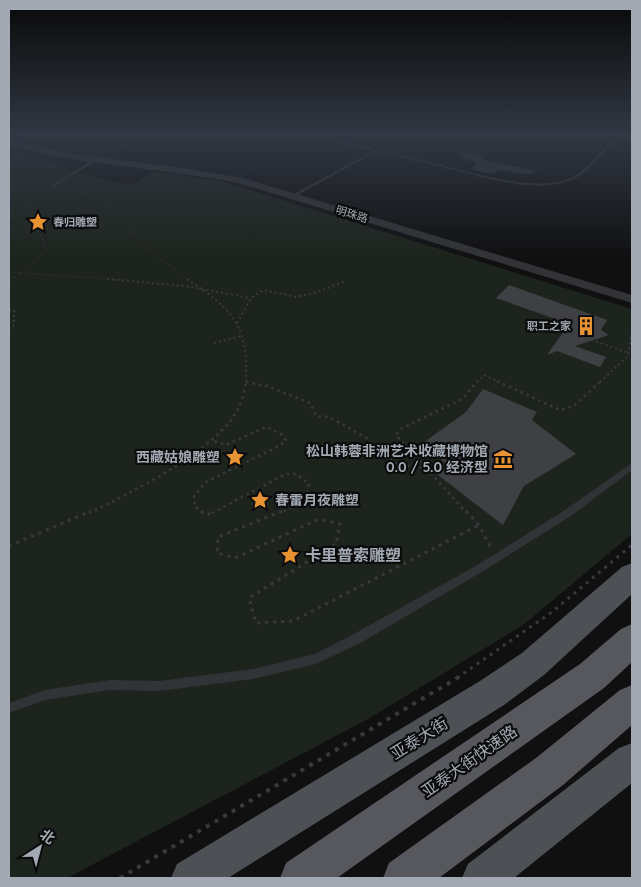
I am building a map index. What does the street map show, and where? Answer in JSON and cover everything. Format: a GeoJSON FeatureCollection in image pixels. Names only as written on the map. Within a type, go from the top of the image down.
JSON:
{"type":"FeatureCollection","features":[{"type":"Feature","properties":{"kind":"highway","name":"亚泰大街快速路"},"geometry":{"type":"LineString","coordinates":[[302,878],[592,676],[632,640]]}},
{"type":"Feature","properties":{"kind":"highway"},"geometry":{"type":"LineString","coordinates":[[404,878],[516,797],[607,726],[632,702]]}},
{"type":"Feature","properties":{"kind":"main road","name":"亚泰大街"},"geometry":{"type":"LineString","coordinates":[[191,878],[492,693],[533,664],[632,576]]}},
{"type":"Feature","properties":{"kind":"main road"},"geometry":{"type":"LineString","coordinates":[[482,878],[632,761]]}},
{"type":"Feature","properties":{"kind":"street","name":"明珠路"},"geometry":{"type":"LineString","coordinates":[[221,176],[293,196],[632,299]]}},
{"type":"Feature","properties":{"kind":"lane"},"geometry":{"type":"LineString","coordinates":[[52,186],[68,176]]}},
{"type":"Feature","properties":{"kind":"lane"},"geometry":{"type":"LineString","coordinates":[[293,196],[329,176]]}},
{"type":"Feature","properties":{"kind":"lane"},"geometry":{"type":"LineString","coordinates":[[486,176],[529,184],[549,184],[577,176]]}},
{"type":"Feature","properties":{"kind":"lane"},"geometry":{"type":"LineString","coordinates":[[9,708],[45,695],[110,685],[159,686],[253,674],[316,659],[358,638],[496,559],[568,513],[632,466]]}},
{"type":"Feature","properties":{"kind":"path"},"geometry":{"type":"LineString","coordinates":[[9,181],[76,190],[107,200],[116,207],[140,242],[150,252],[205,291],[236,319],[247,372],[246,390],[236,412],[222,431],[200,449],[149,482],[104,506],[49,532],[9,546]]}},
{"type":"Feature","properties":{"kind":"path"},"geometry":{"type":"LineString","coordinates":[[9,185],[16,182]]}},
{"type":"Feature","properties":{"kind":"path"},"geometry":{"type":"LineString","coordinates":[[9,185],[14,188],[36,190],[38,194],[35,200],[24,209],[18,219]]}},
{"type":"Feature","properties":{"kind":"path"},"geometry":{"type":"LineString","coordinates":[[9,193],[14,188]]}},
{"type":"Feature","properties":{"kind":"path"},"geometry":{"type":"LineString","coordinates":[[9,215],[38,230],[45,239],[45,250],[21,273],[9,281]]}},
{"type":"Feature","properties":{"kind":"path"},"geometry":{"type":"LineString","coordinates":[[9,272],[143,281],[185,286],[251,298]]}},
{"type":"Feature","properties":{"kind":"path"},"geometry":{"type":"LineString","coordinates":[[237,324],[251,298],[263,290],[296,297],[318,292],[344,281]]}},
{"type":"Feature","properties":{"kind":"path"},"geometry":{"type":"LineString","coordinates":[[9,310],[14,310],[14,325],[9,330]]}},
{"type":"Feature","properties":{"kind":"path"},"geometry":{"type":"LineString","coordinates":[[549,325],[632,358]]}},
{"type":"Feature","properties":{"kind":"path"},"geometry":{"type":"LineString","coordinates":[[496,559],[479,525],[396,435],[401,429],[462,399],[484,375],[560,410],[574,406],[628,355],[632,329]]}},
{"type":"Feature","properties":{"kind":"path"},"geometry":{"type":"LineString","coordinates":[[214,343],[241,336]]}},
{"type":"Feature","properties":{"kind":"path"},"geometry":{"type":"LineString","coordinates":[[246,382],[267,386],[310,403],[316,416],[330,417],[335,422],[370,440],[391,464],[407,469],[426,468]]}},
{"type":"Feature","properties":{"kind":"path"},"geometry":{"type":"LineString","coordinates":[[211,440],[226,445],[266,427],[281,434],[286,440],[281,446],[206,482],[194,496],[195,507],[207,515],[286,474],[297,474],[309,484],[305,502],[218,537],[218,553],[235,558],[320,519],[340,524],[336,544],[249,598],[256,623],[292,621],[479,525]]}},
{"type":"Feature","properties":{"kind":"path"},"geometry":{"type":"LineString","coordinates":[[120,878],[457,678],[552,612],[632,545]]}},
{"type":"Feature","properties":{"kind":"shaded area"},"geometry":{"type":"Polygon","coordinates":[[[9,176],[94,176],[129,185],[146,176],[187,176],[221,181],[632,309],[632,534],[523,625],[368,719],[67,878],[9,878],[9,176]]]}},
{"type":"Feature","properties":{"kind":"building","name":"职工之家"},"geometry":{"type":"Polygon","coordinates":[[[509,285],[607,320],[601,330],[609,335],[575,346],[606,357],[600,367],[557,351],[547,355],[569,324],[496,298],[509,285]]]}},
{"type":"Feature","properties":{"kind":"building","name":"松山韩蓉非洲艺术收藏博物馆 0.0 / 5.0 经济型"},"geometry":{"type":"Polygon","coordinates":[[[483,389],[537,412],[532,420],[576,454],[524,486],[503,525],[434,472],[445,463],[420,445],[466,412],[483,389]]]}},
{"type":"Feature","properties":{"kind":"place","name":"春归雕塑"},"geometry":{"type":"Point","coordinates":[38,222]}},
{"type":"Feature","properties":{"kind":"place","name":"职工之家"},"geometry":{"type":"Point","coordinates":[586,326]}},
{"type":"Feature","properties":{"kind":"place","name":"西藏姑娘雕塑"},"geometry":{"type":"Point","coordinates":[235,457]}},
{"type":"Feature","properties":{"kind":"place","name":"松山韩蓉非洲艺术收藏博物馆 0.0 / 5.0 经济型"},"geometry":{"type":"Point","coordinates":[503,459]}},
{"type":"Feature","properties":{"kind":"place","name":"春雷月夜雕塑"},"geometry":{"type":"Point","coordinates":[260,500]}},
{"type":"Feature","properties":{"kind":"place","name":"卡里普索雕塑"},"geometry":{"type":"Point","coordinates":[290,555]}}]}
